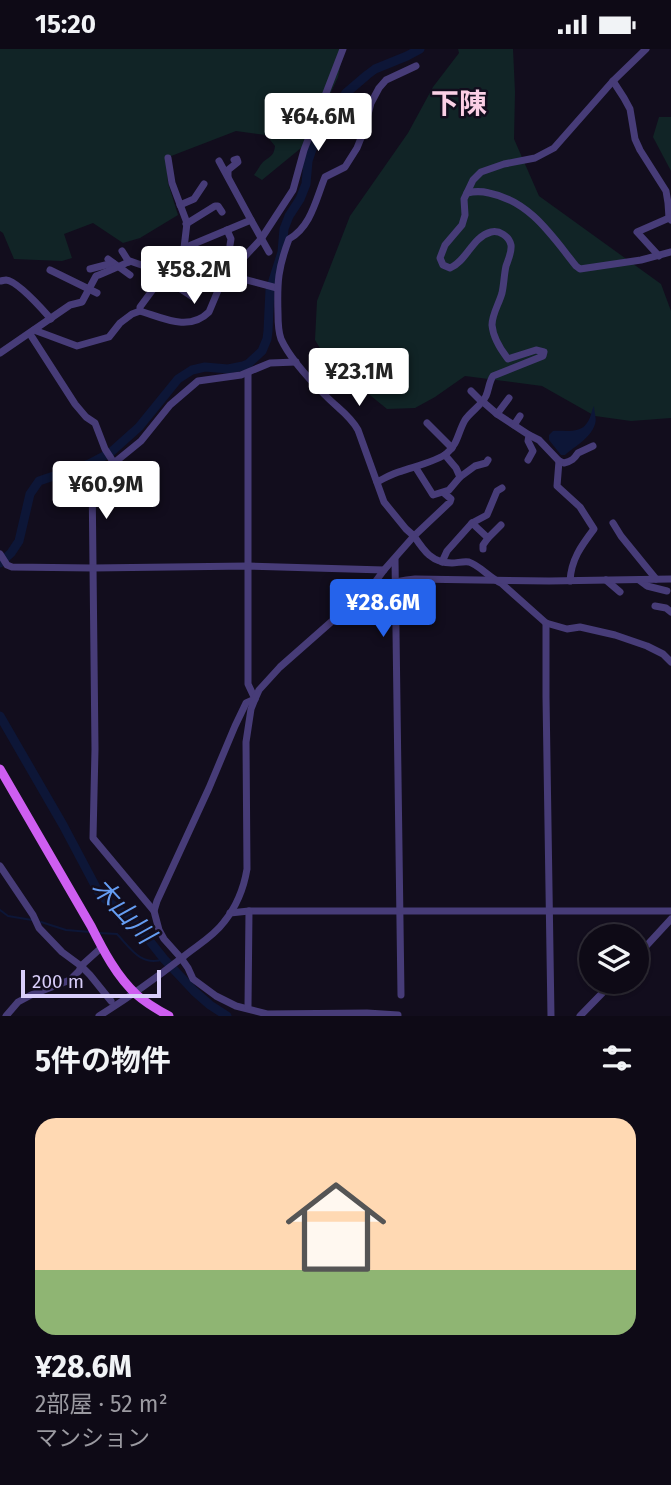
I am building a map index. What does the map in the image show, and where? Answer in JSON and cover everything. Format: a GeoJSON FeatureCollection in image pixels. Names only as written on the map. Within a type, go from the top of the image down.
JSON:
{"type":"FeatureCollection","features":[{"type":"Feature","properties":{"kind":"main road"},"geometry":{"type":"LineString","coordinates":[[0,769],[102,947],[139,990],[169,1016]]}},
{"type":"Feature","properties":{"kind":"street"},"geometry":{"type":"LineString","coordinates":[[32,332],[77,347],[109,337],[118,325],[140,311],[186,324],[206,316],[220,285],[261,239],[293,190],[304,151],[343,49]]}},
{"type":"Feature","properties":{"kind":"street"},"geometry":{"type":"LineString","coordinates":[[377,482],[399,471],[416,468],[445,455],[457,442],[465,420],[482,402],[493,376],[543,356],[544,352],[536,350],[508,359],[500,348],[492,326],[511,251],[507,237],[494,231],[485,234],[450,268],[443,265],[440,258],[445,245],[462,225],[464,199],[473,180],[481,172],[504,164],[535,159],[554,148],[613,81],[646,49]]}},
{"type":"Feature","properties":{"kind":"street"},"geometry":{"type":"LineString","coordinates":[[416,66],[386,80],[379,87],[357,148],[345,167],[325,177],[312,210],[298,233],[289,239],[280,265],[277,288],[281,339],[296,362],[352,420],[384,502],[414,535],[425,553],[437,561],[468,562],[502,583],[546,623],[567,629],[580,627],[615,635],[647,646],[671,662]]}},
{"type":"Feature","properties":{"kind":"street"},"geometry":{"type":"LineString","coordinates":[[613,81],[630,109],[635,139],[640,150],[666,191],[670,219],[637,232],[659,256]]}},
{"type":"Feature","properties":{"kind":"street"},"geometry":{"type":"LineString","coordinates":[[140,311],[140,307],[183,250],[186,224],[172,183],[168,158]]}},
{"type":"Feature","properties":{"kind":"street"},"geometry":{"type":"LineString","coordinates":[[229,180],[228,170],[238,162],[237,159],[234,160]]}},
{"type":"Feature","properties":{"kind":"street"},"geometry":{"type":"LineString","coordinates":[[219,161],[269,252]]}},
{"type":"Feature","properties":{"kind":"street"},"geometry":{"type":"LineString","coordinates":[[180,205],[194,199],[204,184]]}},
{"type":"Feature","properties":{"kind":"street"},"geometry":{"type":"LineString","coordinates":[[467,193],[484,192],[511,200],[533,214],[580,269],[671,253]]}},
{"type":"Feature","properties":{"kind":"street"},"geometry":{"type":"LineString","coordinates":[[186,224],[215,206],[222,212]]}},
{"type":"Feature","properties":{"kind":"street"},"geometry":{"type":"LineString","coordinates":[[183,250],[251,221]]}},
{"type":"Feature","properties":{"kind":"street"},"geometry":{"type":"LineString","coordinates":[[227,230],[230,245]]}},
{"type":"Feature","properties":{"kind":"street"},"geometry":{"type":"LineString","coordinates":[[183,250],[193,266],[206,278],[223,272],[277,288]]}},
{"type":"Feature","properties":{"kind":"street"},"geometry":{"type":"LineString","coordinates":[[122,251],[129,262]]}},
{"type":"Feature","properties":{"kind":"street"},"geometry":{"type":"LineString","coordinates":[[90,269],[129,262],[150,268],[172,288],[193,297]]}},
{"type":"Feature","properties":{"kind":"street"},"geometry":{"type":"LineString","coordinates":[[114,263],[130,275]]}},
{"type":"Feature","properties":{"kind":"street"},"geometry":{"type":"LineString","coordinates":[[0,353],[70,305],[82,302],[93,292],[96,276],[114,263]]}},
{"type":"Feature","properties":{"kind":"street"},"geometry":{"type":"LineString","coordinates":[[172,288],[193,266]]}},
{"type":"Feature","properties":{"kind":"street"},"geometry":{"type":"LineString","coordinates":[[50,270],[93,292]]}},
{"type":"Feature","properties":{"kind":"street"},"geometry":{"type":"LineString","coordinates":[[0,281],[12,283],[32,297],[51,319]]}},
{"type":"Feature","properties":{"kind":"street"},"geometry":{"type":"LineString","coordinates":[[32,332],[75,404],[95,423],[113,461]]}},
{"type":"Feature","properties":{"kind":"street"},"geometry":{"type":"LineString","coordinates":[[155,911],[93,838],[95,749],[92,474],[141,441],[170,405],[198,381],[248,373],[270,363],[296,362]]}},
{"type":"Feature","properties":{"kind":"street"},"geometry":{"type":"LineString","coordinates":[[248,373],[248,684],[254,699]]}},
{"type":"Feature","properties":{"kind":"street"},"geometry":{"type":"LineString","coordinates":[[471,391],[497,414],[543,443],[559,461],[564,463],[572,460],[578,453],[593,446]]}},
{"type":"Feature","properties":{"kind":"street"},"geometry":{"type":"LineString","coordinates":[[497,414],[509,398]]}},
{"type":"Feature","properties":{"kind":"street"},"geometry":{"type":"LineString","coordinates":[[514,425],[520,416]]}},
{"type":"Feature","properties":{"kind":"street"},"geometry":{"type":"LineString","coordinates":[[427,423],[452,448]]}},
{"type":"Feature","properties":{"kind":"street"},"geometry":{"type":"LineString","coordinates":[[528,460],[533,451],[528,441],[529,435]]}},
{"type":"Feature","properties":{"kind":"street"},"geometry":{"type":"LineString","coordinates":[[445,455],[460,477]]}},
{"type":"Feature","properties":{"kind":"street"},"geometry":{"type":"LineString","coordinates":[[416,468],[433,495],[449,490],[460,477],[488,460]]}},
{"type":"Feature","properties":{"kind":"street"},"geometry":{"type":"LineString","coordinates":[[559,461],[557,486],[580,507],[594,529],[581,545],[570,566],[570,581]]}},
{"type":"Feature","properties":{"kind":"street"},"geometry":{"type":"LineString","coordinates":[[442,562],[447,551],[472,523],[487,515],[497,491],[502,488]]}},
{"type":"Feature","properties":{"kind":"street"},"geometry":{"type":"LineString","coordinates":[[369,591],[414,535],[450,502],[451,499],[444,493]]}},
{"type":"Feature","properties":{"kind":"street"},"geometry":{"type":"LineString","coordinates":[[472,523],[488,537]]}},
{"type":"Feature","properties":{"kind":"street"},"geometry":{"type":"LineString","coordinates":[[613,523],[656,579]]}},
{"type":"Feature","properties":{"kind":"street"},"geometry":{"type":"LineString","coordinates":[[483,548],[488,537],[501,525]]}},
{"type":"Feature","properties":{"kind":"street"},"geometry":{"type":"LineString","coordinates":[[0,554],[12,567],[248,566],[384,570]]}},
{"type":"Feature","properties":{"kind":"street"},"geometry":{"type":"LineString","coordinates":[[395,559],[401,995]]}},
{"type":"Feature","properties":{"kind":"street"},"geometry":{"type":"LineString","coordinates":[[99,1016],[180,959],[223,924],[230,913],[245,883],[247,869],[246,742],[254,699],[280,667],[356,600],[369,591],[396,581],[415,579],[671,579]]}},
{"type":"Feature","properties":{"kind":"street"},"geometry":{"type":"LineString","coordinates":[[606,580],[620,592]]}},
{"type":"Feature","properties":{"kind":"street"},"geometry":{"type":"LineString","coordinates":[[638,580],[647,586],[667,591]]}},
{"type":"Feature","properties":{"kind":"street"},"geometry":{"type":"LineString","coordinates":[[655,605],[671,612]]}},
{"type":"Feature","properties":{"kind":"street"},"geometry":{"type":"LineString","coordinates":[[546,623],[551,1016]]}},
{"type":"Feature","properties":{"kind":"street"},"geometry":{"type":"LineString","coordinates":[[254,699],[246,703],[234,726],[157,901],[155,911],[159,930],[194,979],[236,1006],[279,1015],[398,1015]]}},
{"type":"Feature","properties":{"kind":"street"},"geometry":{"type":"LineString","coordinates":[[0,866],[39,928],[62,952],[81,966],[111,1001]]}},
{"type":"Feature","properties":{"kind":"street"},"geometry":{"type":"LineString","coordinates":[[248,1006],[249,911]]}},
{"type":"Feature","properties":{"kind":"street"},"geometry":{"type":"LineString","coordinates":[[230,913],[671,911]]}},
{"type":"Feature","properties":{"kind":"street"},"geometry":{"type":"LineString","coordinates":[[649,944],[671,919]]}},
{"type":"Feature","properties":{"kind":"street"},"geometry":{"type":"LineString","coordinates":[[6,1016],[18,1002],[69,980],[102,947]]}},
{"type":"Feature","properties":{"kind":"street"},"geometry":{"type":"LineString","coordinates":[[580,1016],[601,994]]}},
{"type":"Feature","properties":{"kind":"green space"},"geometry":{"type":"Polygon","coordinates":[[[0,49],[341,49],[341,62],[338,77],[312,139],[262,180],[254,175],[262,163],[273,154],[275,146],[266,135],[236,131],[166,158],[168,183],[178,215],[140,238],[123,243],[93,223],[64,234],[72,258],[62,261],[14,259],[0,231],[0,49]]]}},
{"type":"Feature","properties":{"kind":"green space"},"geometry":{"type":"Polygon","coordinates":[[[458,49],[513,49],[514,139],[539,196],[661,284],[671,311],[671,418],[631,421],[595,416],[542,386],[465,376],[415,408],[387,409],[327,360],[315,340],[317,301],[350,216],[408,133],[433,87],[459,53],[458,49]]]}},
{"type":"Feature","properties":{"kind":"green space"},"geometry":{"type":"Polygon","coordinates":[[[659,117],[671,117],[671,171],[653,137],[659,117]]]}},
{"type":"Feature","properties":{"kind":"water"},"geometry":{"type":"Polygon","coordinates":[[[594,406],[596,422],[593,429],[565,455],[561,455],[549,440],[549,435],[553,431],[580,429],[589,419],[594,406]]]}},
{"type":"Feature","properties":{"kind":"waterway"},"geometry":{"type":"LineString","coordinates":[[0,563],[19,541],[30,494],[39,481],[89,464],[110,453],[139,427],[178,379],[192,370],[243,366],[262,351],[267,339],[270,290],[282,252],[284,229],[306,184],[308,161],[323,124],[346,93],[367,75],[420,49]]}},
{"type":"Feature","properties":{"kind":"waterway","name":"木山川"},"geometry":{"type":"LineString","coordinates":[[0,716],[98,891],[133,920],[194,991],[227,1016]]}},
{"type":"Feature","properties":{"kind":"waterway"},"geometry":{"type":"LineString","coordinates":[[0,910],[8,916],[32,920]]}},
{"type":"Feature","properties":{"kind":"waterway"},"geometry":{"type":"LineString","coordinates":[[41,922],[66,930],[90,932]]}},
{"type":"Feature","properties":{"kind":"waterway"},"geometry":{"type":"LineString","coordinates":[[99,933],[117,934],[143,959],[164,959]]}},
{"type":"Feature","properties":{"kind":"district","name":"下陳"},"geometry":{"type":"Point","coordinates":[459,103]}}]}
